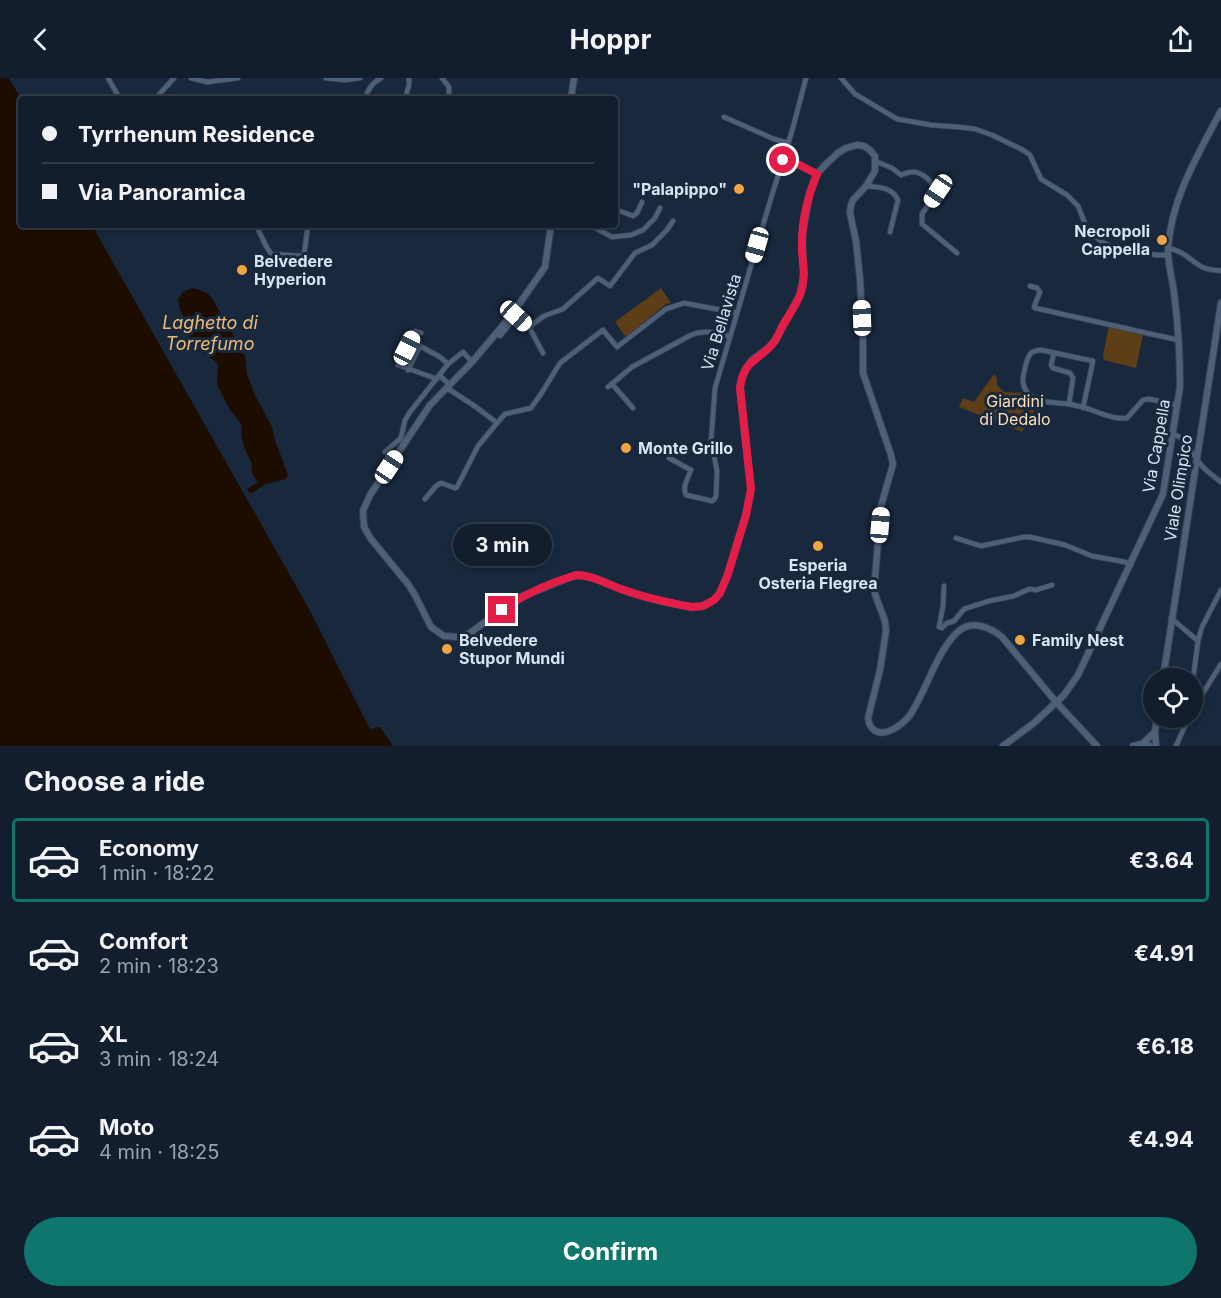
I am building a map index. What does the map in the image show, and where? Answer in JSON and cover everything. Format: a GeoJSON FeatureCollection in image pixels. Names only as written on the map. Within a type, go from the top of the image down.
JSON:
{"type":"FeatureCollection","features":[{"type":"Feature","properties":{"kind":"street"},"geometry":{"type":"LineString","coordinates":[[108,78],[118,96]]}},
{"type":"Feature","properties":{"kind":"street"},"geometry":{"type":"LineString","coordinates":[[158,96],[174,78]]}},
{"type":"Feature","properties":{"kind":"street"},"geometry":{"type":"LineString","coordinates":[[191,78],[207,82],[238,78]]}},
{"type":"Feature","properties":{"kind":"street"},"geometry":{"type":"LineString","coordinates":[[326,78],[345,80],[360,78]]}},
{"type":"Feature","properties":{"kind":"street"},"geometry":{"type":"LineString","coordinates":[[366,96],[375,81],[381,78]]}},
{"type":"Feature","properties":{"kind":"street"},"geometry":{"type":"LineString","coordinates":[[406,96],[409,78]]}},
{"type":"Feature","properties":{"kind":"street"},"geometry":{"type":"LineString","coordinates":[[442,78],[449,87],[449,96]]}},
{"type":"Feature","properties":{"kind":"street"},"geometry":{"type":"LineString","coordinates":[[571,96],[574,78]]}},
{"type":"Feature","properties":{"kind":"street","name":"Via Bellavista"},"geometry":{"type":"LineString","coordinates":[[669,458],[691,470],[685,487],[686,495],[714,500],[717,471],[711,441],[715,388],[806,78]]}},
{"type":"Feature","properties":{"kind":"street"},"geometry":{"type":"LineString","coordinates":[[841,78],[855,93],[897,119],[931,126],[975,129],[1023,150],[1030,155],[1041,179],[1067,195],[1078,206],[1086,226],[1102,242],[1112,247],[1156,255],[1168,251],[1185,253],[1206,269],[1221,271]]}},
{"type":"Feature","properties":{"kind":"street","name":"Via Cappella"},"geometry":{"type":"LineString","coordinates":[[1003,746],[1034,723],[1064,695],[1078,675],[1163,495],[1180,387],[1175,299],[1168,251],[1175,211],[1189,172],[1221,111]]}},
{"type":"Feature","properties":{"kind":"street"},"geometry":{"type":"LineString","coordinates":[[724,117],[788,144]]}},
{"type":"Feature","properties":{"kind":"street"},"geometry":{"type":"LineString","coordinates":[[551,228],[545,267],[510,317],[472,362],[430,405],[370,495],[363,511],[364,527],[408,584],[430,627],[444,636],[458,637],[470,633],[518,598],[576,575],[594,578],[611,586],[682,606],[703,606],[714,600],[720,593],[728,574],[746,515],[751,489],[741,380],[751,362],[775,341],[800,295],[804,273],[802,237],[810,192],[817,174],[846,148],[864,146],[874,156],[875,171],[866,186],[853,200],[850,213],[860,279],[863,373],[893,464],[882,501],[875,578],[875,594],[885,621],[886,631],[880,670],[868,718],[869,725],[879,733],[885,733],[909,716],[946,646],[960,630],[974,625],[985,627],[1002,637],[1056,702],[1097,746]]}},
{"type":"Feature","properties":{"kind":"street"},"geometry":{"type":"LineString","coordinates":[[784,157],[817,174]]}},
{"type":"Feature","properties":{"kind":"street"},"geometry":{"type":"LineString","coordinates":[[875,161],[892,168],[901,175],[912,172],[932,182],[938,191],[922,214],[922,224],[957,253]]}},
{"type":"Feature","properties":{"kind":"street"},"geometry":{"type":"LineString","coordinates":[[866,186],[885,188],[895,194],[898,200],[890,232]]}},
{"type":"Feature","properties":{"kind":"street"},"geometry":{"type":"LineString","coordinates":[[618,210],[633,216],[642,202]]}},
{"type":"Feature","properties":{"kind":"street"},"geometry":{"type":"LineString","coordinates":[[596,228],[612,237],[631,235],[643,230],[656,218],[660,208]]}},
{"type":"Feature","properties":{"kind":"street"},"geometry":{"type":"LineString","coordinates":[[528,327],[544,316],[562,309],[598,278],[610,286],[635,253],[652,245],[673,221]]}},
{"type":"Feature","properties":{"kind":"street"},"geometry":{"type":"LineString","coordinates":[[257,228],[271,254],[300,256],[304,255],[308,228]]}},
{"type":"Feature","properties":{"kind":"street"},"geometry":{"type":"LineString","coordinates":[[1030,286],[1037,288],[1040,292],[1035,308],[1178,340]]}},
{"type":"Feature","properties":{"kind":"street"},"geometry":{"type":"LineString","coordinates":[[425,499],[441,483],[457,487],[478,446],[497,423],[506,414],[531,408],[560,363],[603,330],[617,347],[666,309],[684,303],[736,313]]}},
{"type":"Feature","properties":{"kind":"street","name":"Viale Olimpico"},"geometry":{"type":"LineString","coordinates":[[1164,668],[1221,303]]}},
{"type":"Feature","properties":{"kind":"street"},"geometry":{"type":"LineString","coordinates":[[496,333],[501,336],[516,316],[528,327],[543,352]]}},
{"type":"Feature","properties":{"kind":"street"},"geometry":{"type":"LineString","coordinates":[[421,333],[415,331],[398,365],[408,370],[438,377],[497,423]]}},
{"type":"Feature","properties":{"kind":"street"},"geometry":{"type":"LineString","coordinates":[[633,408],[610,385],[632,368],[700,331],[730,336]]}},
{"type":"Feature","properties":{"kind":"street"},"geometry":{"type":"LineString","coordinates":[[408,370],[420,346],[448,364]]}},
{"type":"Feature","properties":{"kind":"street"},"geometry":{"type":"LineString","coordinates":[[1083,408],[1093,361],[1041,350],[1033,351],[1028,355],[1023,381],[1025,390],[1036,400],[1052,404],[1069,404],[1119,419],[1127,418],[1143,400],[1149,399],[1177,405]]}},
{"type":"Feature","properties":{"kind":"street"},"geometry":{"type":"LineString","coordinates":[[385,452],[400,438],[410,412],[448,364],[463,352],[472,362]]}},
{"type":"Feature","properties":{"kind":"street"},"geometry":{"type":"LineString","coordinates":[[1054,353],[1051,365],[1053,368],[1070,373],[1073,378],[1069,404]]}},
{"type":"Feature","properties":{"kind":"street"},"geometry":{"type":"LineString","coordinates":[[1173,434],[1187,442],[1202,466],[1221,482]]}},
{"type":"Feature","properties":{"kind":"street"},"geometry":{"type":"LineString","coordinates":[[956,538],[981,546],[1029,537],[1065,545],[1092,556],[1131,565]]}},
{"type":"Feature","properties":{"kind":"street"},"geometry":{"type":"LineString","coordinates":[[944,586],[939,627],[942,628],[954,621],[964,609],[1014,596],[1029,589],[1036,590],[1052,585]]}},
{"type":"Feature","properties":{"kind":"street"},"geometry":{"type":"LineString","coordinates":[[1194,668],[1202,627],[1221,590]]}},
{"type":"Feature","properties":{"kind":"street"},"geometry":{"type":"LineString","coordinates":[[1171,618],[1198,640]]}},
{"type":"Feature","properties":{"kind":"street"},"geometry":{"type":"LineString","coordinates":[[954,621],[960,630]]}},
{"type":"Feature","properties":{"kind":"street"},"geometry":{"type":"LineString","coordinates":[[1203,693],[1221,664]]}},
{"type":"Feature","properties":{"kind":"street"},"geometry":{"type":"LineString","coordinates":[[1156,728],[1156,746]]}},
{"type":"Feature","properties":{"kind":"street"},"geometry":{"type":"LineString","coordinates":[[1176,746],[1184,728]]}},
{"type":"Feature","properties":{"kind":"street"},"geometry":{"type":"LineString","coordinates":[[1142,744],[1155,732]]}},
{"type":"Feature","properties":{"kind":"street"},"geometry":{"type":"LineString","coordinates":[[1132,746],[1142,744],[1150,746]]}},
{"type":"Feature","properties":{"kind":"green space"},"geometry":{"type":"Polygon","coordinates":[[[661,288],[671,303],[666,304],[626,337],[615,322],[661,288]]]}},
{"type":"Feature","properties":{"kind":"green space"},"geometry":{"type":"Polygon","coordinates":[[[1109,325],[1143,334],[1136,368],[1104,360],[1109,325]]]}},
{"type":"Feature","properties":{"kind":"green space","name":"Giardini di Dedalo"},"geometry":{"type":"Polygon","coordinates":[[[994,374],[997,378],[997,385],[1004,392],[1023,393],[1037,406],[1022,432],[959,407],[963,398],[974,402],[994,374]]]}},
{"type":"Feature","properties":{"kind":"water"},"geometry":{"type":"Polygon","coordinates":[[[0,78],[9,78],[19,96],[18,228],[94,228],[307,605],[370,728],[380,727],[393,746],[0,746],[0,78]]]}},
{"type":"Feature","properties":{"kind":"water","name":"Laghetto di Torrefumo"},"geometry":{"type":"Polygon","coordinates":[[[192,288],[210,296],[245,355],[247,374],[272,427],[288,475],[286,479],[266,484],[250,494],[247,489],[258,482],[252,474],[252,464],[241,435],[242,425],[230,410],[217,385],[218,364],[192,346],[179,307],[178,299],[183,292],[192,288]]]}},
{"type":"Feature","properties":{"kind":"pier"},"geometry":{"type":"Polygon","coordinates":[[[94,228],[98,228],[245,486],[310,604],[368,721],[376,728],[370,729],[307,605],[94,228]]]}},
{"type":"Feature","properties":{"kind":"place","name":"\"Palapippo\""},"geometry":{"type":"Point","coordinates":[739,189]}},
{"type":"Feature","properties":{"kind":"place","name":"Necropoli Cappella"},"geometry":{"type":"Point","coordinates":[1162,240]}},
{"type":"Feature","properties":{"kind":"place","name":"Belvedere Hyperion"},"geometry":{"type":"Point","coordinates":[242,270]}},
{"type":"Feature","properties":{"kind":"place","name":"Monte Grillo"},"geometry":{"type":"Point","coordinates":[626,448]}},
{"type":"Feature","properties":{"kind":"place","name":"Esperia Osteria Flegrea"},"geometry":{"type":"Point","coordinates":[818,546]}},
{"type":"Feature","properties":{"kind":"place","name":"Family Nest"},"geometry":{"type":"Point","coordinates":[1020,640]}},
{"type":"Feature","properties":{"kind":"place","name":"Belvedere Stupor Mundi"},"geometry":{"type":"Point","coordinates":[447,649]}},
{"type":"Feature","properties":{"kind":"route"},"geometry":{"type":"LineString","coordinates":[[502,610],[518,598],[576,575],[594,578],[611,586],[682,606],[703,606],[714,600],[720,593],[746,515],[751,489],[741,380],[751,362],[775,341],[803,285],[802,237],[807,203],[817,174],[784,157],[783,160]]}}]}
